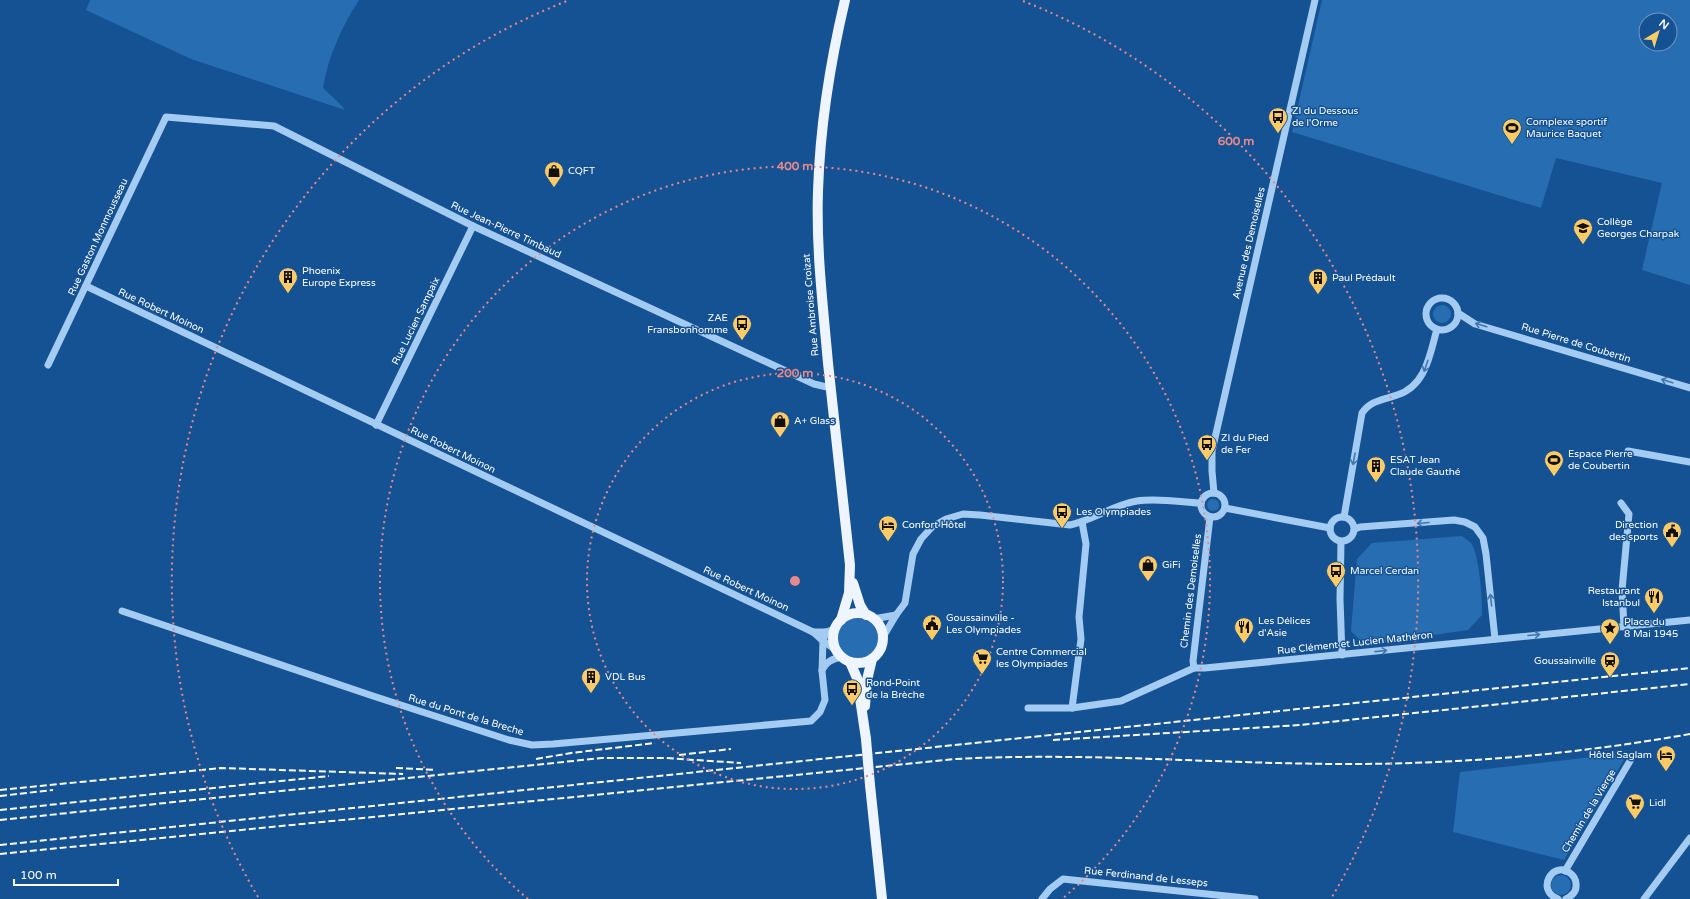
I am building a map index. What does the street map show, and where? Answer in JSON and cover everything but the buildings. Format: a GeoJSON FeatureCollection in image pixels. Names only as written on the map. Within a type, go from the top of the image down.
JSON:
{"type":"FeatureCollection","features":[{"type":"Feature","properties":{"kind":"main road","name":"Rue Ambroise Croizat"},"geometry":{"type":"LineString","coordinates":[[845,0],[827,90],[821,137],[818,192],[818,241],[831,388],[850,565]]}},
{"type":"Feature","properties":{"kind":"main road"},"geometry":{"type":"LineString","coordinates":[[850,565],[858,600],[881,629],[883,637],[880,649],[872,659],[866,690],[864,726]]}},
{"type":"Feature","properties":{"kind":"main road"},"geometry":{"type":"LineString","coordinates":[[841,620],[849,593],[850,565]]}},
{"type":"Feature","properties":{"kind":"main road"},"geometry":{"type":"LineString","coordinates":[[870,617],[851,614],[841,620],[831,630],[833,641],[857,678],[866,739],[882,899]]}},
{"type":"Feature","properties":{"kind":"main road"},"geometry":{"type":"LineString","coordinates":[[842,656],[861,663],[872,659]]}},
{"type":"Feature","properties":{"kind":"street","name":"Avenue des Demoiselles"},"geometry":{"type":"LineString","coordinates":[[1214,493],[1212,451],[1315,0]]}},
{"type":"Feature","properties":{"kind":"street","name":"Rue Jean-Pierre Timbaud"},"geometry":{"type":"LineString","coordinates":[[166,117],[274,126],[473,226],[814,384],[831,388]]}},
{"type":"Feature","properties":{"kind":"street","name":"Rue Gaston Monmousseau"},"geometry":{"type":"LineString","coordinates":[[48,365],[166,117]]}},
{"type":"Feature","properties":{"kind":"street","name":"Rue Lucien Sampaix"},"geometry":{"type":"LineString","coordinates":[[376,425],[473,226]]}},
{"type":"Feature","properties":{"kind":"street","name":"Rue Robert Moinon"},"geometry":{"type":"LineString","coordinates":[[86,286],[813,632],[842,656]]}},
{"type":"Feature","properties":{"kind":"street"},"geometry":{"type":"LineString","coordinates":[[1441,298],[1446,298],[1454,304],[1458,313],[1452,327],[1447,329],[1437,329],[1429,323],[1426,314],[1432,302],[1441,298]]}},
{"type":"Feature","properties":{"kind":"street","name":"Rue Pierre de Coubertin"},"geometry":{"type":"LineString","coordinates":[[1458,313],[1475,324],[1690,388]]}},
{"type":"Feature","properties":{"kind":"street"},"geometry":{"type":"LineString","coordinates":[[1344,517],[1362,413],[1372,402],[1399,395],[1417,382],[1425,371],[1437,329]]}},
{"type":"Feature","properties":{"kind":"street"},"geometry":{"type":"LineString","coordinates":[[1628,451],[1690,462]]}},
{"type":"Feature","properties":{"kind":"street"},"geometry":{"type":"LineString","coordinates":[[1214,493],[1218,494],[1224,500],[1225,508],[1220,514],[1210,517],[1204,510],[1201,503],[1205,496],[1214,493]]}},
{"type":"Feature","properties":{"kind":"street"},"geometry":{"type":"LineString","coordinates":[[883,637],[905,603],[913,554],[921,539],[932,527],[946,519],[963,514],[969,514],[1070,525],[1082,522],[1119,506],[1137,501],[1201,503]]}},
{"type":"Feature","properties":{"kind":"street"},"geometry":{"type":"LineString","coordinates":[[1621,503],[1629,514],[1622,590],[1624,627]]}},
{"type":"Feature","properties":{"kind":"street"},"geometry":{"type":"LineString","coordinates":[[1225,508],[1330,528]]}},
{"type":"Feature","properties":{"kind":"street","name":"Chemin des Demoiselles"},"geometry":{"type":"LineString","coordinates":[[1194,668],[1193,661],[1210,517]]}},
{"type":"Feature","properties":{"kind":"street"},"geometry":{"type":"LineString","coordinates":[[1344,517],[1352,521],[1354,529],[1352,536],[1346,541],[1341,542],[1331,536],[1330,528],[1333,520],[1344,517]]}},
{"type":"Feature","properties":{"kind":"street"},"geometry":{"type":"LineString","coordinates":[[1354,529],[1360,527],[1454,520],[1465,522],[1475,527],[1483,538],[1486,554],[1495,639]]}},
{"type":"Feature","properties":{"kind":"street"},"geometry":{"type":"LineString","coordinates":[[1072,708],[1080,639],[1079,617],[1086,544],[1082,522]]}},
{"type":"Feature","properties":{"kind":"street"},"geometry":{"type":"LineString","coordinates":[[1341,542],[1340,599],[1342,655]]}},
{"type":"Feature","properties":{"kind":"street","name":"Rue du Pont de la Breche"},"geometry":{"type":"LineString","coordinates":[[122,611],[380,698],[509,740],[532,745],[811,721],[820,712],[825,700],[822,671],[823,641],[831,630]]}},
{"type":"Feature","properties":{"kind":"street"},"geometry":{"type":"LineString","coordinates":[[870,617],[896,615]]}},
{"type":"Feature","properties":{"kind":"street","name":"Rue Clément et Lucien Mathéron"},"geometry":{"type":"LineString","coordinates":[[1028,708],[1072,708],[1120,701],[1194,668],[1342,655],[1690,620]]}},
{"type":"Feature","properties":{"kind":"street","name":"Rue Robert Moinon"},"geometry":{"type":"LineString","coordinates":[[813,632],[831,630]]}},
{"type":"Feature","properties":{"kind":"street"},"geometry":{"type":"LineString","coordinates":[[822,671],[827,662],[842,656]]}},
{"type":"Feature","properties":{"kind":"street","name":"Chemin de la Vierge"},"geometry":{"type":"LineString","coordinates":[[1565,871],[1630,761]]}},
{"type":"Feature","properties":{"kind":"street"},"geometry":{"type":"LineString","coordinates":[[1644,899],[1690,838]]}},
{"type":"Feature","properties":{"kind":"street"},"geometry":{"type":"LineString","coordinates":[[1556,899],[1552,896],[1547,887],[1549,878],[1556,872],[1565,871],[1573,876],[1576,885],[1573,894],[1566,899]]}},
{"type":"Feature","properties":{"kind":"street","name":"Rue Ferdinand de Lesseps"},"geometry":{"type":"LineString","coordinates":[[1042,899],[1050,889],[1063,879],[1255,899]]}},
{"type":"Feature","properties":{"kind":"shaded area"},"geometry":{"type":"Polygon","coordinates":[[[90,0],[359,0],[336,42],[328,65],[323,88],[345,110],[191,59],[86,10],[90,0]]]}},
{"type":"Feature","properties":{"kind":"shaded area","name":"Complexe sportif Maurice Baquet"},"geometry":{"type":"Polygon","coordinates":[[[1322,0],[1690,0],[1690,285],[1642,270],[1662,183],[1556,158],[1541,208],[1292,132],[1322,0]]]}},
{"type":"Feature","properties":{"kind":"shaded area"},"geometry":{"type":"Polygon","coordinates":[[[1442,305],[1446,306],[1450,310],[1450,318],[1446,322],[1442,323],[1438,322],[1434,318],[1433,314],[1434,310],[1438,306],[1442,305]]]}},
{"type":"Feature","properties":{"kind":"shaded area"},"geometry":{"type":"Polygon","coordinates":[[[1211,499],[1215,499],[1219,505],[1215,511],[1211,511],[1207,507],[1207,503],[1211,499]]]}},
{"type":"Feature","properties":{"kind":"shaded area"},"geometry":{"type":"Polygon","coordinates":[[[1462,536],[1472,544],[1475,551],[1479,569],[1482,598],[1482,615],[1468,630],[1365,645],[1351,631],[1357,559],[1372,543],[1462,536]]]}},
{"type":"Feature","properties":{"kind":"shaded area"},"geometry":{"type":"Polygon","coordinates":[[[857,618],[872,624],[878,639],[872,654],[857,660],[842,654],[836,639],[842,624],[857,618]]]}},
{"type":"Feature","properties":{"kind":"shaded area"},"geometry":{"type":"Polygon","coordinates":[[[1628,753],[1564,860],[1453,832],[1460,772],[1628,753]]]}},
{"type":"Feature","properties":{"kind":"shaded area"},"geometry":{"type":"Polygon","coordinates":[[[1561,875],[1568,878],[1571,885],[1568,892],[1561,895],[1554,892],[1551,885],[1554,878],[1561,875]]]}},
{"type":"Feature","properties":{"kind":"railway"},"geometry":{"type":"LineString","coordinates":[[0,845],[1690,668]]}},
{"type":"Feature","properties":{"kind":"railway"},"geometry":{"type":"LineString","coordinates":[[1053,740],[1301,725],[1690,684]]}},
{"type":"Feature","properties":{"kind":"railway"},"geometry":{"type":"LineString","coordinates":[[0,854],[956,759],[1054,757],[1391,764],[1477,760],[1562,752],[1690,734]]}},
{"type":"Feature","properties":{"kind":"railway"},"geometry":{"type":"LineString","coordinates":[[536,759],[571,753],[655,743]]}},
{"type":"Feature","properties":{"kind":"railway"},"geometry":{"type":"LineString","coordinates":[[679,755],[731,749]]}},
{"type":"Feature","properties":{"kind":"railway"},"geometry":{"type":"LineString","coordinates":[[0,820],[602,758],[665,758],[741,763]]}},
{"type":"Feature","properties":{"kind":"railway"},"geometry":{"type":"LineString","coordinates":[[0,790],[221,768],[403,774]]}},
{"type":"Feature","properties":{"kind":"railway"},"geometry":{"type":"LineString","coordinates":[[396,768],[436,770]]}},
{"type":"Feature","properties":{"kind":"railway"},"geometry":{"type":"LineString","coordinates":[[0,810],[329,776]]}},
{"type":"Feature","properties":{"kind":"railway"},"geometry":{"type":"LineString","coordinates":[[0,796],[53,790]]}},
{"type":"Feature","properties":{"kind":"place","name":"ZI du Dessous de l'Orme"},"geometry":{"type":"Point","coordinates":[1278,134]}},
{"type":"Feature","properties":{"kind":"place","name":"Complexe sportif Maurice Baquet"},"geometry":{"type":"Point","coordinates":[1512,145]}},
{"type":"Feature","properties":{"kind":"place","name":"CQFT"},"geometry":{"type":"Point","coordinates":[554,188]}},
{"type":"Feature","properties":{"kind":"place","name":"Collège Georges Charpak"},"geometry":{"type":"Point","coordinates":[1583,245]}},
{"type":"Feature","properties":{"kind":"place","name":"Phoenix Europe Express"},"geometry":{"type":"Point","coordinates":[288,294]}},
{"type":"Feature","properties":{"kind":"place","name":"Paul Prédault"},"geometry":{"type":"Point","coordinates":[1318,295]}},
{"type":"Feature","properties":{"kind":"place","name":"ZAE Fransbonhomme"},"geometry":{"type":"Point","coordinates":[742,341]}},
{"type":"Feature","properties":{"kind":"place","name":"A+ Glass"},"geometry":{"type":"Point","coordinates":[780,438]}},
{"type":"Feature","properties":{"kind":"place","name":"ZI du Pied de Fer"},"geometry":{"type":"Point","coordinates":[1207,461]}},
{"type":"Feature","properties":{"kind":"place","name":"Espace Pierre de Coubertin"},"geometry":{"type":"Point","coordinates":[1554,477]}},
{"type":"Feature","properties":{"kind":"place","name":"ESAT Jean Claude Gauthé"},"geometry":{"type":"Point","coordinates":[1376,483]}},
{"type":"Feature","properties":{"kind":"place","name":"Les Olympiades"},"geometry":{"type":"Point","coordinates":[1062,529]}},
{"type":"Feature","properties":{"kind":"place","name":"Confort Hôtel"},"geometry":{"type":"Point","coordinates":[888,542]}},
{"type":"Feature","properties":{"kind":"place","name":"Direction des sports"},"geometry":{"type":"Point","coordinates":[1672,548]}},
{"type":"Feature","properties":{"kind":"place","name":"GiFi"},"geometry":{"type":"Point","coordinates":[1148,582]}},
{"type":"Feature","properties":{"kind":"place","name":"Marcel Cerdan"},"geometry":{"type":"Point","coordinates":[1336,588]}},
{"type":"Feature","properties":{"kind":"place","name":"Restaurant Istanbul"},"geometry":{"type":"Point","coordinates":[1654,614]}},
{"type":"Feature","properties":{"kind":"place","name":"Goussainville - Les Olympiades"},"geometry":{"type":"Point","coordinates":[932,641]}},
{"type":"Feature","properties":{"kind":"place","name":"Les Délices d'Asie"},"geometry":{"type":"Point","coordinates":[1244,644]}},
{"type":"Feature","properties":{"kind":"place","name":"Place du 8 Mai 1945"},"geometry":{"type":"Point","coordinates":[1610,645]}},
{"type":"Feature","properties":{"kind":"place","name":"Centre Commercial les Olympiades"},"geometry":{"type":"Point","coordinates":[982,675]}},
{"type":"Feature","properties":{"kind":"place","name":"Goussainville"},"geometry":{"type":"Point","coordinates":[1610,678]}},
{"type":"Feature","properties":{"kind":"place","name":"VDL Bus"},"geometry":{"type":"Point","coordinates":[591,694]}},
{"type":"Feature","properties":{"kind":"place","name":"Rond-Point de la Brèche"},"geometry":{"type":"Point","coordinates":[852,706]}},
{"type":"Feature","properties":{"kind":"place","name":"Hôtel Saglam"},"geometry":{"type":"Point","coordinates":[1666,772]}},
{"type":"Feature","properties":{"kind":"place","name":"Lidl"},"geometry":{"type":"Point","coordinates":[1635,820]}}]}
